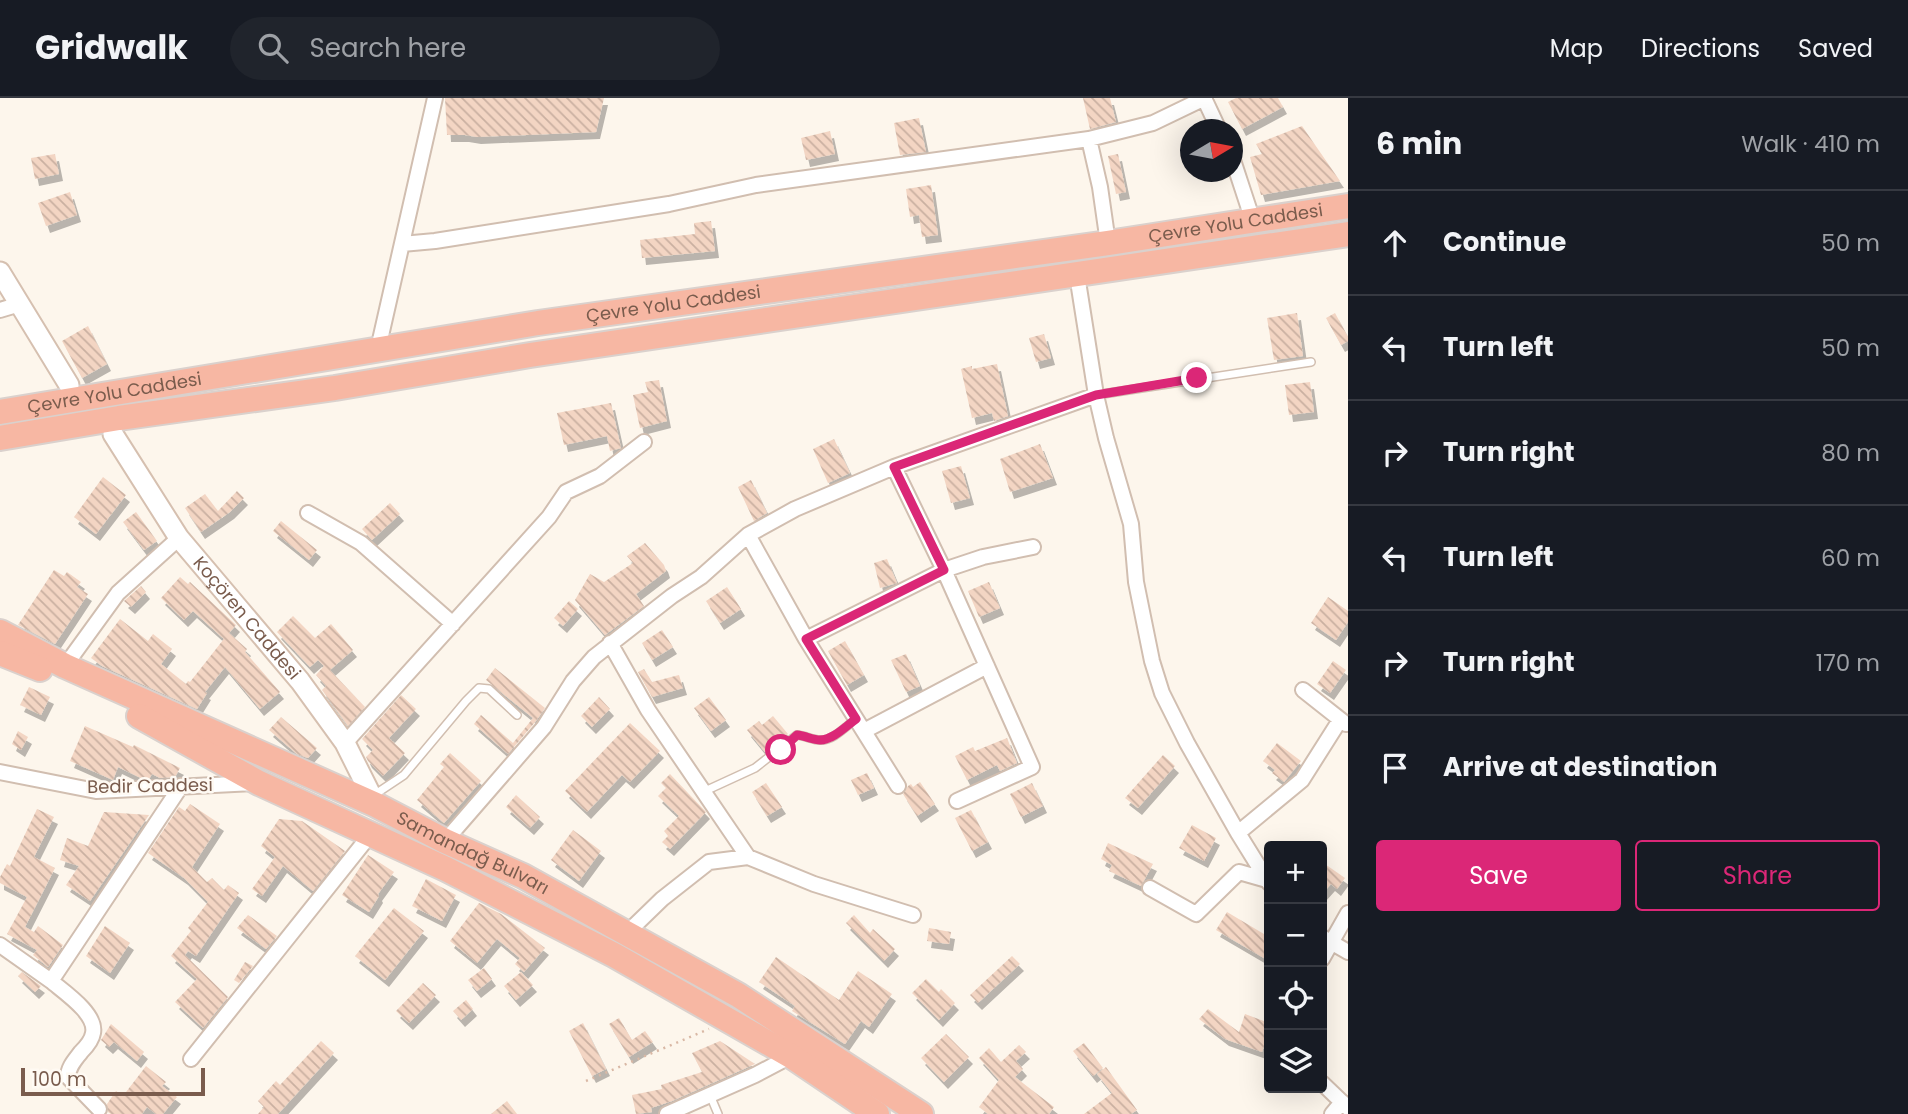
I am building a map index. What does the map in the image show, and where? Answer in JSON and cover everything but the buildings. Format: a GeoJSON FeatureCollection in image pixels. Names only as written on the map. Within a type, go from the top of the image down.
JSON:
{"type":"FeatureCollection","features":[{"type":"Feature","properties":{"kind":"highway","name":"Çevre Yolu Caddesi"},"geometry":{"type":"LineString","coordinates":[[0,412],[538,323],[1108,243],[1348,206]]}},
{"type":"Feature","properties":{"kind":"highway","name":"Çevre Yolu Caddesi"},"geometry":{"type":"LineString","coordinates":[[0,438],[119,418],[335,388],[530,355],[1348,234]]}},
{"type":"Feature","properties":{"kind":"highway"},"geometry":{"type":"LineString","coordinates":[[0,395],[158,371],[318,359]]}},
{"type":"Feature","properties":{"kind":"highway"},"geometry":{"type":"LineString","coordinates":[[0,452],[211,419],[335,388]]}},
{"type":"Feature","properties":{"kind":"highway","name":"Samandağ Bulvarı"},"geometry":{"type":"LineString","coordinates":[[0,632],[65,666],[374,801],[445,841],[523,876],[738,995],[921,1114]]}},
{"type":"Feature","properties":{"kind":"highway","name":"Samandağ Bulvarı"},"geometry":{"type":"LineString","coordinates":[[0,653],[89,689],[259,783],[446,869],[602,949],[731,1020],[791,1056],[877,1114]]}},
{"type":"Feature","properties":{"kind":"street"},"geometry":{"type":"LineString","coordinates":[[377,349],[435,98]]}},
{"type":"Feature","properties":{"kind":"street"},"geometry":{"type":"LineString","coordinates":[[402,244],[669,204],[755,185],[1089,139],[1153,123],[1205,98],[1214,119]]}},
{"type":"Feature","properties":{"kind":"street"},"geometry":{"type":"LineString","coordinates":[[1089,139],[1100,187],[1108,243]]}},
{"type":"Feature","properties":{"kind":"street"},"geometry":{"type":"LineString","coordinates":[[1241,182],[1253,221]]}},
{"type":"Feature","properties":{"kind":"street"},"geometry":{"type":"LineString","coordinates":[[0,272],[69,385]]}},
{"type":"Feature","properties":{"kind":"street"},"geometry":{"type":"LineString","coordinates":[[1077,275],[1105,438],[1131,524],[1138,591],[1152,662],[1162,693],[1238,833],[1264,875]]}},
{"type":"Feature","properties":{"kind":"street"},"geometry":{"type":"LineString","coordinates":[[0,310],[20,304]]}},
{"type":"Feature","properties":{"kind":"street"},"geometry":{"type":"LineString","coordinates":[[445,841],[544,727],[573,681],[594,657],[672,596],[701,577],[748,536],[794,509],[894,467],[1096,395]]}},
{"type":"Feature","properties":{"kind":"street","name":"Koçören Caddesi"},"geometry":{"type":"LineString","coordinates":[[113,434],[178,538],[300,681],[345,743],[374,801]]}},
{"type":"Feature","properties":{"kind":"street"},"geometry":{"type":"LineString","coordinates":[[345,743],[549,517],[566,492],[600,476],[644,442]]}},
{"type":"Feature","properties":{"kind":"street"},"geometry":{"type":"LineString","coordinates":[[894,467],[944,570],[1032,767],[957,801]]}},
{"type":"Feature","properties":{"kind":"street"},"geometry":{"type":"LineString","coordinates":[[308,513],[361,543],[453,624]]}},
{"type":"Feature","properties":{"kind":"street"},"geometry":{"type":"LineString","coordinates":[[748,536],[806,639],[898,786]]}},
{"type":"Feature","properties":{"kind":"street"},"geometry":{"type":"LineString","coordinates":[[65,666],[118,593],[178,538]]}},
{"type":"Feature","properties":{"kind":"street"},"geometry":{"type":"LineString","coordinates":[[806,639],[944,570],[982,557],[1033,547]]}},
{"type":"Feature","properties":{"kind":"street"},"geometry":{"type":"LineString","coordinates":[[610,643],[642,700],[748,857]]}},
{"type":"Feature","properties":{"kind":"street"},"geometry":{"type":"LineString","coordinates":[[860,725],[987,666]]}},
{"type":"Feature","properties":{"kind":"street"},"geometry":{"type":"LineString","coordinates":[[1238,833],[1302,780],[1344,723],[1303,690]]}},
{"type":"Feature","properties":{"kind":"street","name":"Bedir Caddesi"},"geometry":{"type":"LineString","coordinates":[[0,772],[96,792],[259,783]]}},
{"type":"Feature","properties":{"kind":"street"},"geometry":{"type":"LineString","coordinates":[[51,981],[181,786]]}},
{"type":"Feature","properties":{"kind":"street"},"geometry":{"type":"LineString","coordinates":[[191,1059],[370,835]]}},
{"type":"Feature","properties":{"kind":"street"},"geometry":{"type":"LineString","coordinates":[[628,932],[662,899],[709,862],[748,857],[814,884],[913,915]]}},
{"type":"Feature","properties":{"kind":"street"},"geometry":{"type":"LineString","coordinates":[[1150,888],[1196,914],[1239,872],[1264,880]]}},
{"type":"Feature","properties":{"kind":"street"},"geometry":{"type":"LineString","coordinates":[[1327,939],[1348,913]]}},
{"type":"Feature","properties":{"kind":"street"},"geometry":{"type":"LineString","coordinates":[[1327,941],[1348,952]]}},
{"type":"Feature","properties":{"kind":"street"},"geometry":{"type":"LineString","coordinates":[[0,945],[51,981],[86,1012],[93,1033],[68,1070],[68,1077],[99,1109]]}},
{"type":"Feature","properties":{"kind":"street"},"geometry":{"type":"LineString","coordinates":[[667,1114],[791,1056]]}},
{"type":"Feature","properties":{"kind":"street"},"geometry":{"type":"LineString","coordinates":[[1327,1090],[1340,1108]]}},
{"type":"Feature","properties":{"kind":"lane"},"geometry":{"type":"LineString","coordinates":[[1096,395],[1311,362]]}},
{"type":"Feature","properties":{"kind":"lane"},"geometry":{"type":"LineString","coordinates":[[374,801],[404,775],[479,688],[489,689],[517,715]]}},
{"type":"Feature","properties":{"kind":"lane"},"geometry":{"type":"LineString","coordinates":[[705,791],[755,768],[797,735],[808,736],[817,741],[860,725]]}},
{"type":"Feature","properties":{"kind":"lane"},"geometry":{"type":"LineString","coordinates":[[710,1094],[718,1114]]}},
{"type":"Feature","properties":{"kind":"path"},"geometry":{"type":"LineString","coordinates":[[586,1081],[731,1020]]}},
{"type":"Feature","properties":{"kind":"route"},"geometry":{"type":"LineString","coordinates":[[781,750],[797,735],[808,736],[817,741],[828,739],[856,719],[806,639],[944,570],[894,467],[1096,395],[1197,378]]}}]}
